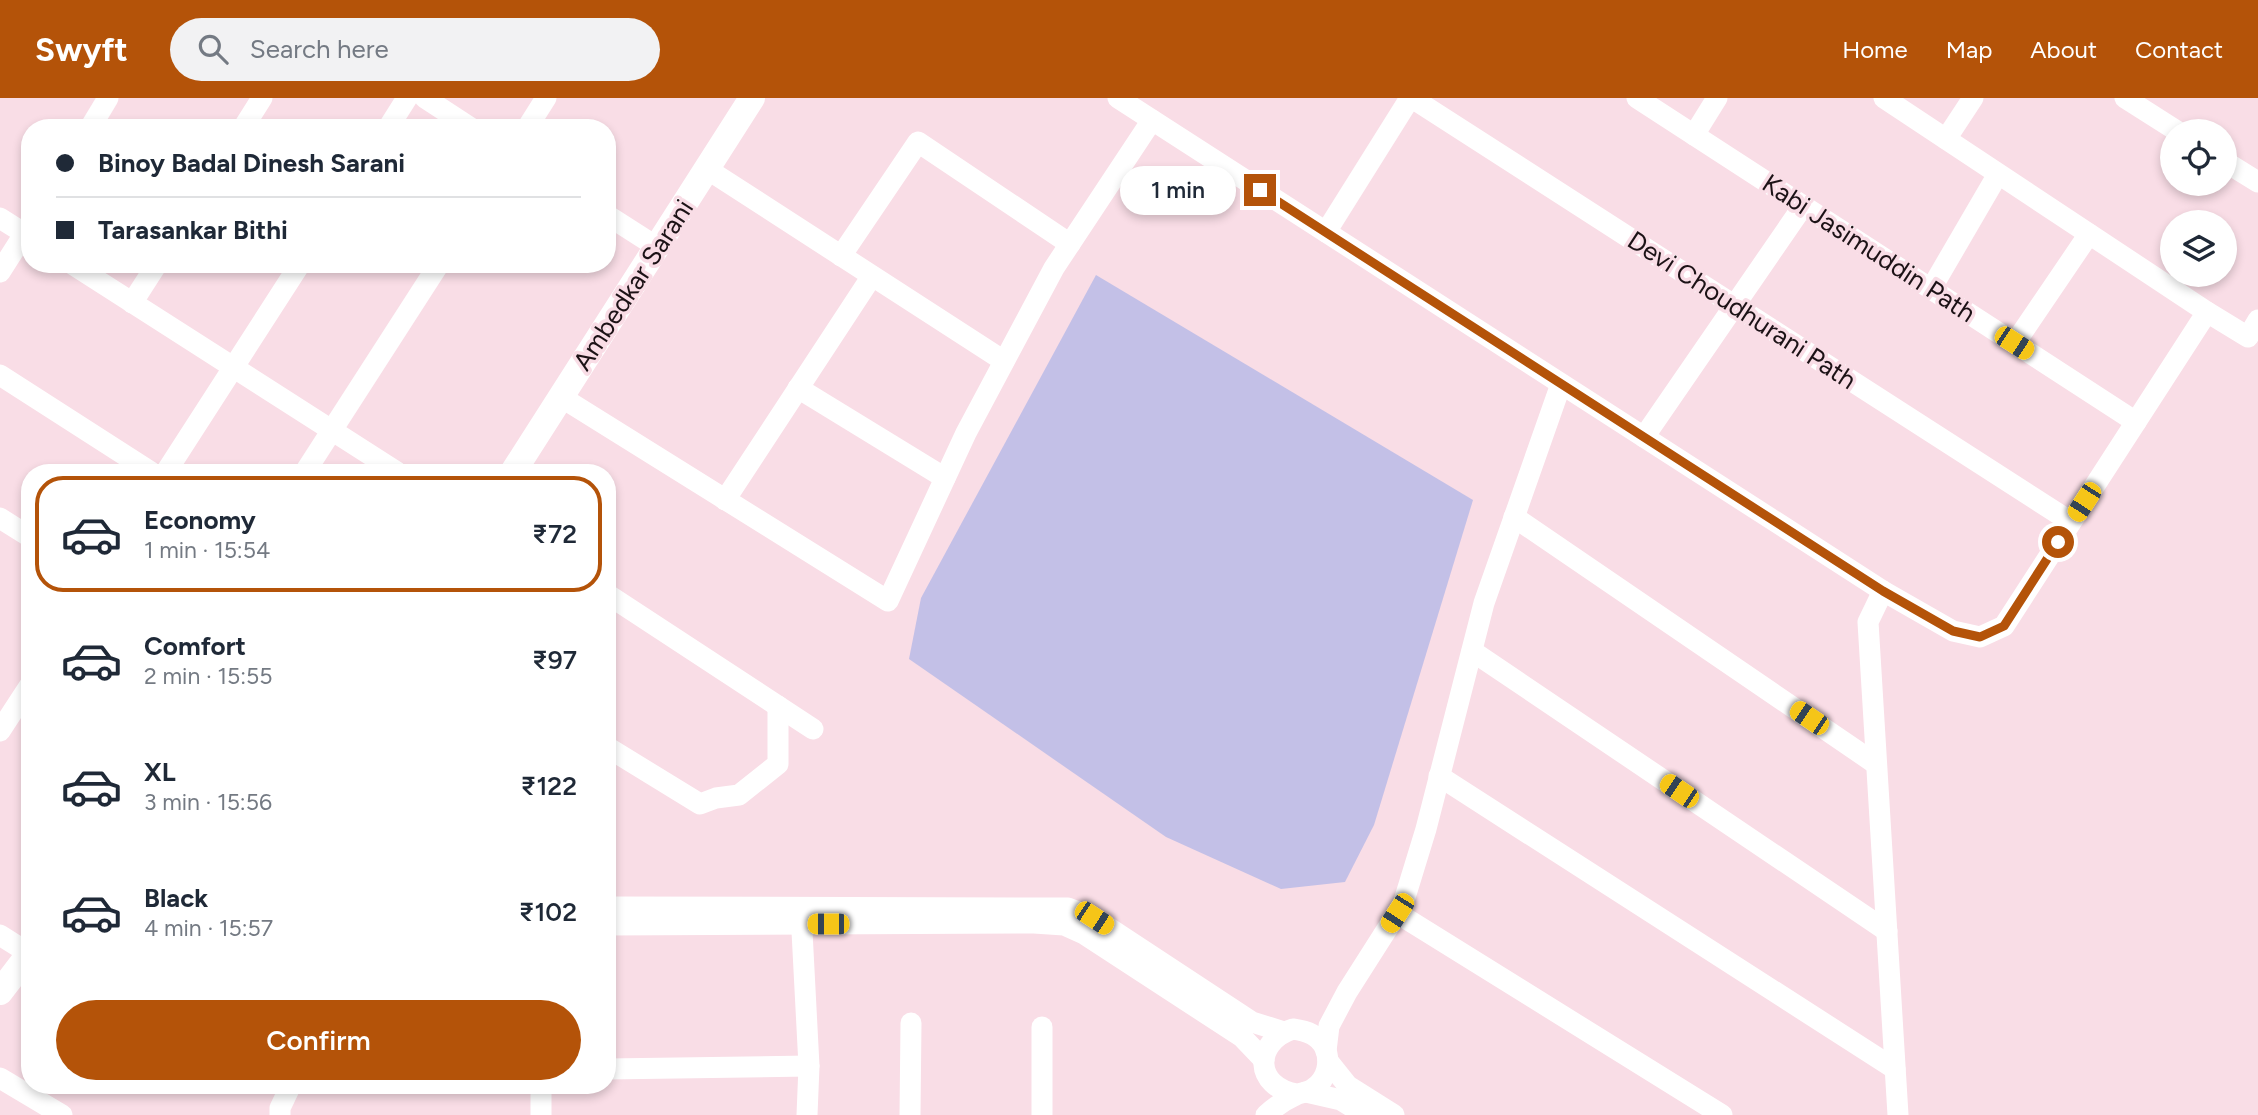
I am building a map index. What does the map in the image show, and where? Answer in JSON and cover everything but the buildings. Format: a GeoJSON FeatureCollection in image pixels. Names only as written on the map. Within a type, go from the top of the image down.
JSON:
{"type":"FeatureCollection","features":[{"type":"Feature","properties":{"kind":"street"},"geometry":{"type":"LineString","coordinates":[[95,119],[108,98]]}},
{"type":"Feature","properties":{"kind":"street"},"geometry":{"type":"LineString","coordinates":[[249,119],[262,98]]}},
{"type":"Feature","properties":{"kind":"street"},"geometry":{"type":"LineString","coordinates":[[394,119],[407,98]]}},
{"type":"Feature","properties":{"kind":"street"},"geometry":{"type":"LineString","coordinates":[[425,98],[457,119]]}},
{"type":"Feature","properties":{"kind":"street"},"geometry":{"type":"LineString","coordinates":[[533,119],[546,98]]}},
{"type":"Feature","properties":{"kind":"street","name":"Ambedkar Sarani"},"geometry":{"type":"LineString","coordinates":[[518,464],[752,98]]}},
{"type":"Feature","properties":{"kind":"street"},"geometry":{"type":"LineString","coordinates":[[1118,98],[1883,591],[1953,631],[1980,637],[2004,626],[2207,312]]}},
{"type":"Feature","properties":{"kind":"street"},"geometry":{"type":"LineString","coordinates":[[1325,232],[1411,98]]}},
{"type":"Feature","properties":{"kind":"street","name":"Devi Choudhurani Path"},"geometry":{"type":"LineString","coordinates":[[1411,98],[2071,522]]}},
{"type":"Feature","properties":{"kind":"street","name":"Kabi Jasimuddin Path"},"geometry":{"type":"LineString","coordinates":[[1637,98],[2136,422]]}},
{"type":"Feature","properties":{"kind":"street"},"geometry":{"type":"LineString","coordinates":[[1693,135],[1717,98]]}},
{"type":"Feature","properties":{"kind":"street"},"geometry":{"type":"LineString","coordinates":[[1884,98],[2248,337],[2258,320]]}},
{"type":"Feature","properties":{"kind":"street"},"geometry":{"type":"LineString","coordinates":[[1946,139],[1973,98]]}},
{"type":"Feature","properties":{"kind":"street"},"geometry":{"type":"LineString","coordinates":[[2125,98],[2160,120]]}},
{"type":"Feature","properties":{"kind":"street"},"geometry":{"type":"LineString","coordinates":[[561,397],[888,601],[966,433],[1054,268],[1152,120]]}},
{"type":"Feature","properties":{"kind":"street"},"geometry":{"type":"LineString","coordinates":[[841,256],[918,142],[1070,244]]}},
{"type":"Feature","properties":{"kind":"street"},"geometry":{"type":"LineString","coordinates":[[707,169],[1004,361]]}},
{"type":"Feature","properties":{"kind":"street"},"geometry":{"type":"LineString","coordinates":[[2237,169],[2258,182]]}},
{"type":"Feature","properties":{"kind":"street"},"geometry":{"type":"LineString","coordinates":[[1931,289],[1998,174]]}},
{"type":"Feature","properties":{"kind":"street"},"geometry":{"type":"LineString","coordinates":[[1644,437],[1803,206]]}},
{"type":"Feature","properties":{"kind":"street"},"geometry":{"type":"LineString","coordinates":[[0,218],[21,228]]}},
{"type":"Feature","properties":{"kind":"street"},"geometry":{"type":"LineString","coordinates":[[616,221],[657,247]]}},
{"type":"Feature","properties":{"kind":"street"},"geometry":{"type":"LineString","coordinates":[[2014,343],[2089,234]]}},
{"type":"Feature","properties":{"kind":"street"},"geometry":{"type":"LineString","coordinates":[[0,272],[21,242]]}},
{"type":"Feature","properties":{"kind":"street"},"geometry":{"type":"LineString","coordinates":[[86,273],[384,464]]}},
{"type":"Feature","properties":{"kind":"street"},"geometry":{"type":"LineString","coordinates":[[132,303],[151,273]]}},
{"type":"Feature","properties":{"kind":"street"},"geometry":{"type":"LineString","coordinates":[[171,464],[294,273]]}},
{"type":"Feature","properties":{"kind":"street"},"geometry":{"type":"LineString","coordinates":[[310,464],[433,273]]}},
{"type":"Feature","properties":{"kind":"street"},"geometry":{"type":"LineString","coordinates":[[725,499],[872,276]]}},
{"type":"Feature","properties":{"kind":"street"},"geometry":{"type":"LineString","coordinates":[[0,375],[139,464]]}},
{"type":"Feature","properties":{"kind":"street"},"geometry":{"type":"LineString","coordinates":[[1266,1115],[1277,1105],[1315,1088],[1323,1080],[1329,1026],[1407,892],[1484,603],[1561,384]]}},
{"type":"Feature","properties":{"kind":"street"},"geometry":{"type":"LineString","coordinates":[[798,388],[946,478]]}},
{"type":"Feature","properties":{"kind":"street"},"geometry":{"type":"LineString","coordinates":[[1514,517],[1877,764]]}},
{"type":"Feature","properties":{"kind":"street"},"geometry":{"type":"LineString","coordinates":[[0,518],[21,531]]}},
{"type":"Feature","properties":{"kind":"street"},"geometry":{"type":"LineString","coordinates":[[1883,591],[1868,622],[1898,1115]]}},
{"type":"Feature","properties":{"kind":"street"},"geometry":{"type":"LineString","coordinates":[[616,600],[813,729]]}},
{"type":"Feature","properties":{"kind":"street"},"geometry":{"type":"LineString","coordinates":[[1472,651],[1887,931]]}},
{"type":"Feature","properties":{"kind":"street"},"geometry":{"type":"LineString","coordinates":[[0,731],[21,699]]}},
{"type":"Feature","properties":{"kind":"street"},"geometry":{"type":"LineString","coordinates":[[616,753],[700,804],[716,798],[739,795],[778,764],[778,706]]}},
{"type":"Feature","properties":{"kind":"street"},"geometry":{"type":"LineString","coordinates":[[1439,776],[1895,1069]]}},
{"type":"Feature","properties":{"kind":"street"},"geometry":{"type":"LineString","coordinates":[[616,907],[1064,925],[1084,934],[1242,1037],[1275,1086],[1285,1092],[1341,1100],[1365,1115]]}},
{"type":"Feature","properties":{"kind":"street"},"geometry":{"type":"LineString","coordinates":[[616,925],[802,915],[1068,908],[1094,918],[1252,1022],[1314,1035],[1322,1042],[1327,1056],[1348,1086],[1394,1115]]}},
{"type":"Feature","properties":{"kind":"street"},"geometry":{"type":"LineString","coordinates":[[1397,913],[1722,1115]]}},
{"type":"Feature","properties":{"kind":"street"},"geometry":{"type":"LineString","coordinates":[[802,915],[809,1066],[807,1115]]}},
{"type":"Feature","properties":{"kind":"street"},"geometry":{"type":"LineString","coordinates":[[0,935],[21,948]]}},
{"type":"Feature","properties":{"kind":"street"},"geometry":{"type":"LineString","coordinates":[[0,992],[21,965]]}},
{"type":"Feature","properties":{"kind":"street"},"geometry":{"type":"LineString","coordinates":[[1258,1115],[1266,1097],[1266,1049],[1274,1038],[1313,1022],[1347,992]]}},
{"type":"Feature","properties":{"kind":"street"},"geometry":{"type":"LineString","coordinates":[[910,1115],[911,1023]]}},
{"type":"Feature","properties":{"kind":"street"},"geometry":{"type":"LineString","coordinates":[[1041,1027],[1041,1115]]}},
{"type":"Feature","properties":{"kind":"street"},"geometry":{"type":"LineString","coordinates":[[616,1069],[809,1066]]}},
{"type":"Feature","properties":{"kind":"street"},"geometry":{"type":"LineString","coordinates":[[0,1078],[21,1091]]}},
{"type":"Feature","properties":{"kind":"street"},"geometry":{"type":"LineString","coordinates":[[27,1094],[62,1115]]}},
{"type":"Feature","properties":{"kind":"street"},"geometry":{"type":"LineString","coordinates":[[280,1115],[280,1108],[287,1094]]}},
{"type":"Feature","properties":{"kind":"street"},"geometry":{"type":"LineString","coordinates":[[541,1094],[541,1115]]}},
{"type":"Feature","properties":{"kind":"water"},"geometry":{"type":"Polygon","coordinates":[[[1096,275],[1473,500],[1374,825],[1345,882],[1281,889],[1166,837],[909,659],[921,598],[1096,275]]]}},
{"type":"Feature","properties":{"kind":"route"},"geometry":{"type":"LineString","coordinates":[[1260,190],[1883,591],[1953,631],[1980,637],[2004,626],[2058,542]]}}]}
